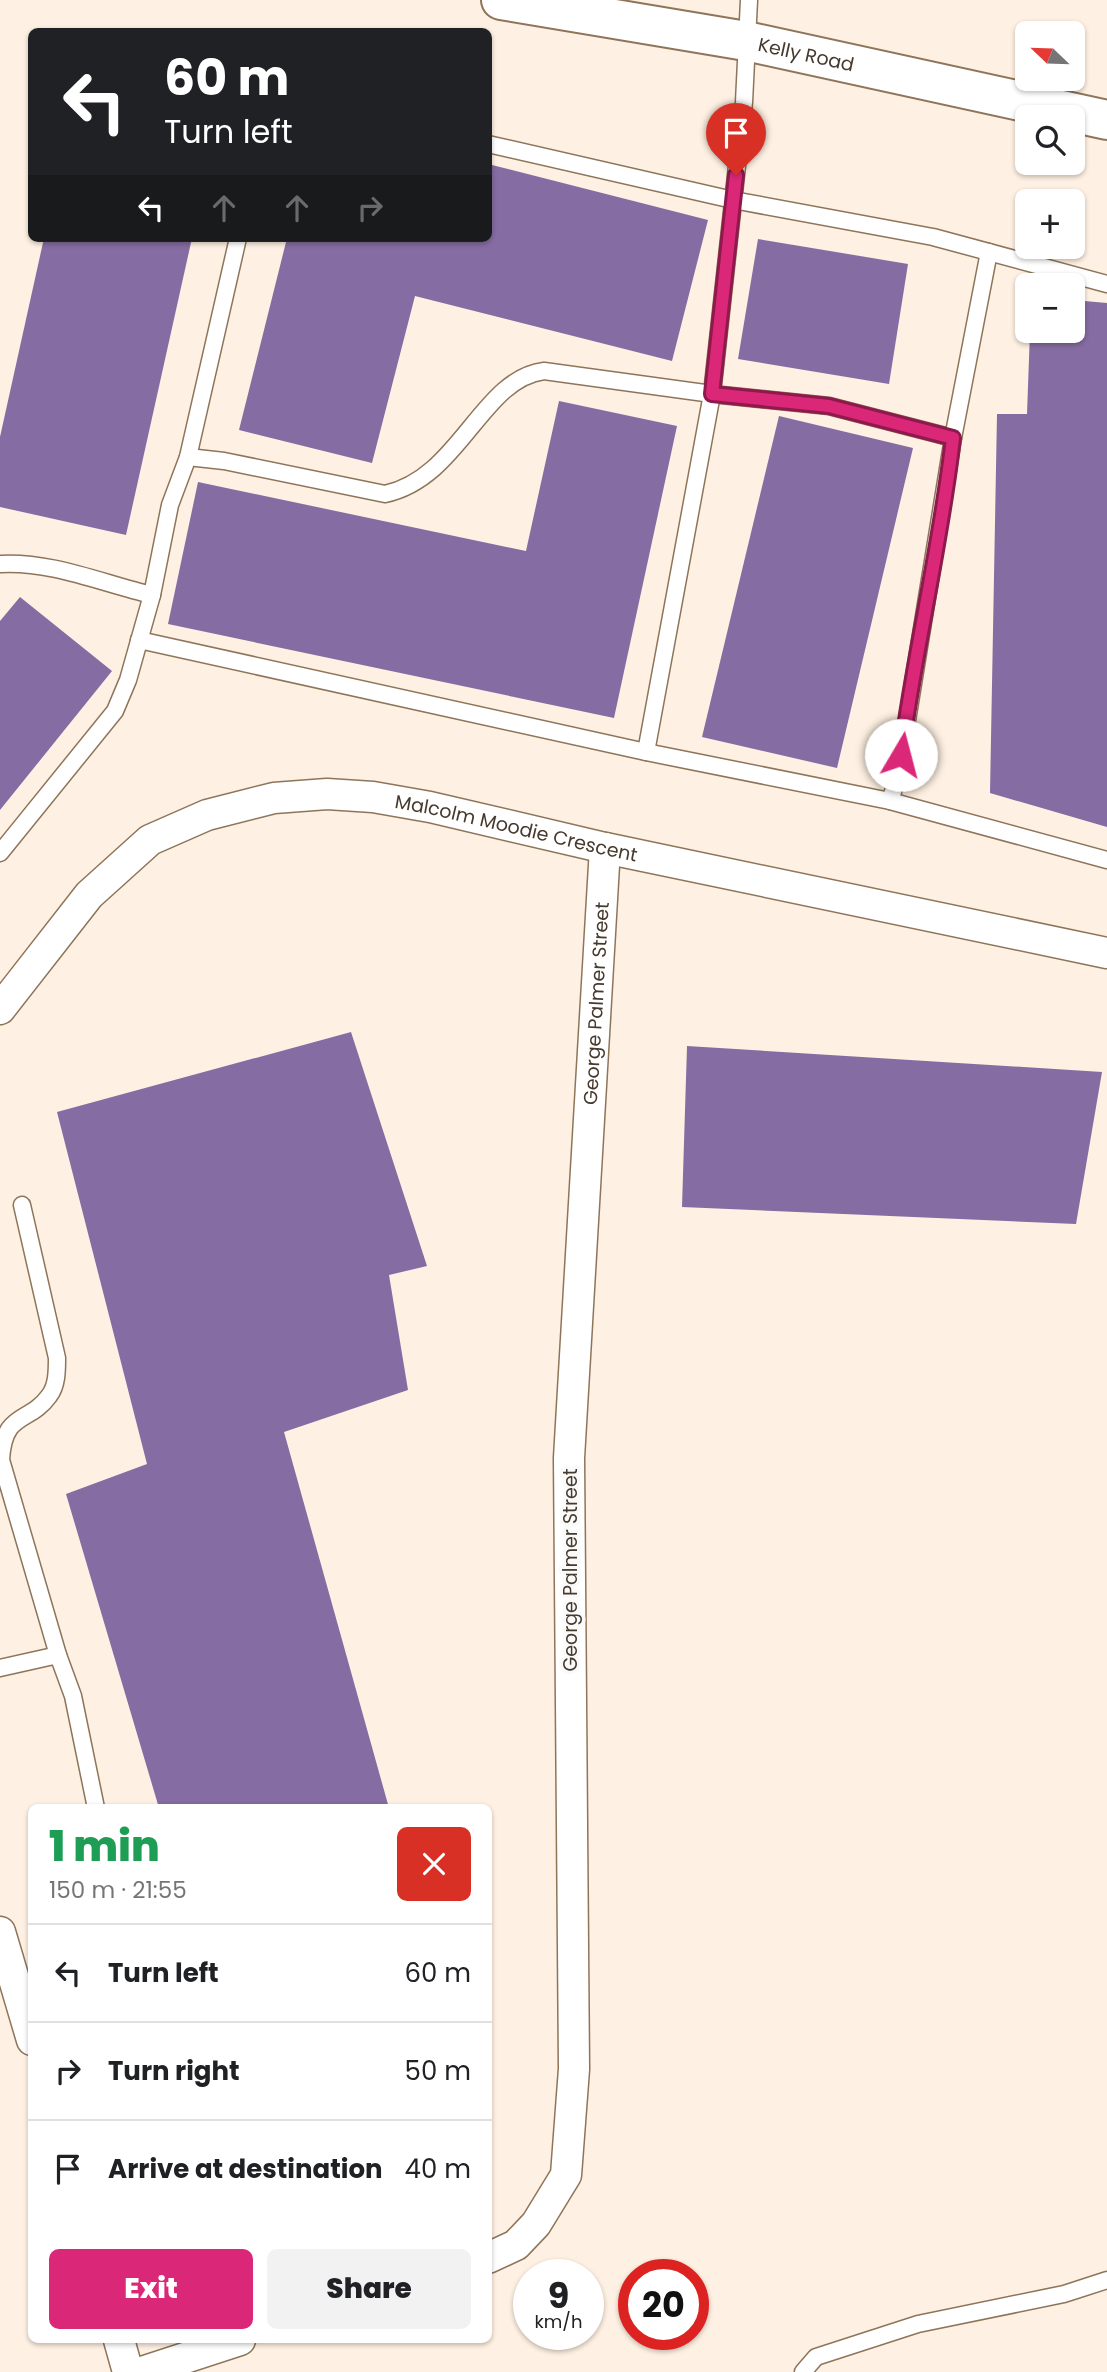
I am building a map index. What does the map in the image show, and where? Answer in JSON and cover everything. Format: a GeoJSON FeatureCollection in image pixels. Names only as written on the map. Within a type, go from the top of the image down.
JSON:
{"type":"FeatureCollection","features":[{"type":"Feature","properties":{"kind":"street","name":"Kelly Road"},"geometry":{"type":"LineString","coordinates":[[501,0],[746,41],[1107,120]]}},
{"type":"Feature","properties":{"kind":"street","name":"Malcolm Moodie Crescent"},"geometry":{"type":"LineString","coordinates":[[0,1009],[66,921],[132,853],[150,840],[207,815],[274,798],[327,794],[373,797],[430,807],[605,848],[1107,953]]}},
{"type":"Feature","properties":{"kind":"street","name":"George Palmer Street"},"geometry":{"type":"LineString","coordinates":[[492,2256],[516,2245],[536,2224],[566,2175],[574,2069],[569,1458],[605,848]]}},
{"type":"Feature","properties":{"kind":"street"},"geometry":{"type":"LineString","coordinates":[[0,1934],[28,2027]]}},
{"type":"Feature","properties":{"kind":"street"},"geometry":{"type":"LineString","coordinates":[[119,2343],[128,2372]]}},
{"type":"Feature","properties":{"kind":"street"},"geometry":{"type":"LineString","coordinates":[[142,2372],[231,2343]]}},
{"type":"Feature","properties":{"kind":"lane"},"geometry":{"type":"LineString","coordinates":[[646,752],[712,394],[744,102],[749,0]]}},
{"type":"Feature","properties":{"kind":"lane"},"geometry":{"type":"LineString","coordinates":[[492,145],[733,200],[933,237],[1107,284]]}},
{"type":"Feature","properties":{"kind":"lane"},"geometry":{"type":"LineString","coordinates":[[0,853],[115,711],[152,595],[170,505],[188,457],[237,242]]}},
{"type":"Feature","properties":{"kind":"lane"},"geometry":{"type":"LineString","coordinates":[[890,801],[898,776],[953,438],[989,252]]}},
{"type":"Feature","properties":{"kind":"lane"},"geometry":{"type":"LineString","coordinates":[[188,457],[385,494],[411,486],[428,476],[486,409],[512,384],[530,374],[544,371],[712,394],[829,406],[953,438]]}},
{"type":"Feature","properties":{"kind":"lane"},"geometry":{"type":"LineString","coordinates":[[0,564],[25,563],[54,568],[152,595]]}},
{"type":"Feature","properties":{"kind":"lane"},"geometry":{"type":"LineString","coordinates":[[139,640],[646,752],[890,801],[1107,860]]}},
{"type":"Feature","properties":{"kind":"lane"},"geometry":{"type":"LineString","coordinates":[[22,1205],[57,1358],[57,1379],[49,1397],[13,1423],[2,1442],[1,1460],[58,1655],[73,1696],[95,1804]]}},
{"type":"Feature","properties":{"kind":"lane"},"geometry":{"type":"LineString","coordinates":[[0,1668],[58,1655]]}},
{"type":"Feature","properties":{"kind":"lane"},"geometry":{"type":"LineString","coordinates":[[803,2372],[816,2357],[918,2325],[1064,2294],[1107,2280]]}},
{"type":"Feature","properties":{"kind":"shaded area"},"geometry":{"type":"Polygon","coordinates":[[[0,0],[1107,0],[1107,2372],[0,2372],[0,0]]]}},
{"type":"Feature","properties":{"kind":"building"},"geometry":{"type":"Polygon","coordinates":[[[492,165],[708,220],[672,361],[415,296],[372,463],[239,430],[286,242],[492,242],[492,165]]]}},
{"type":"Feature","properties":{"kind":"building"},"geometry":{"type":"Polygon","coordinates":[[[758,239],[908,264],[889,384],[738,359],[758,239]]]}},
{"type":"Feature","properties":{"kind":"building"},"geometry":{"type":"Polygon","coordinates":[[[43,242],[191,242],[126,535],[0,507],[0,437],[43,242]]]}},
{"type":"Feature","properties":{"kind":"building"},"geometry":{"type":"Polygon","coordinates":[[[1085,301],[1107,303],[1107,827],[990,793],[997,414],[1027,414],[1030,343],[1085,343],[1085,301]]]}},
{"type":"Feature","properties":{"kind":"building"},"geometry":{"type":"Polygon","coordinates":[[[559,401],[677,426],[614,718],[168,624],[198,482],[526,551],[559,401]]]}},
{"type":"Feature","properties":{"kind":"building"},"geometry":{"type":"Polygon","coordinates":[[[779,416],[913,448],[837,768],[702,737],[779,416]]]}},
{"type":"Feature","properties":{"kind":"building"},"geometry":{"type":"Polygon","coordinates":[[[20,597],[112,671],[0,810],[0,621],[20,597]]]}},
{"type":"Feature","properties":{"kind":"building"},"geometry":{"type":"Polygon","coordinates":[[[351,1032],[427,1266],[389,1275],[408,1390],[284,1432],[388,1804],[158,1804],[66,1494],[147,1464],[57,1112],[351,1032]]]}},
{"type":"Feature","properties":{"kind":"building"},"geometry":{"type":"Polygon","coordinates":[[[687,1046],[1102,1072],[1076,1224],[682,1207],[687,1046]]]}},
{"type":"Feature","properties":{"kind":"route"},"geometry":{"type":"LineString","coordinates":[[736,175],[712,394],[829,406],[953,438],[909,692],[901,755]]}}]}
